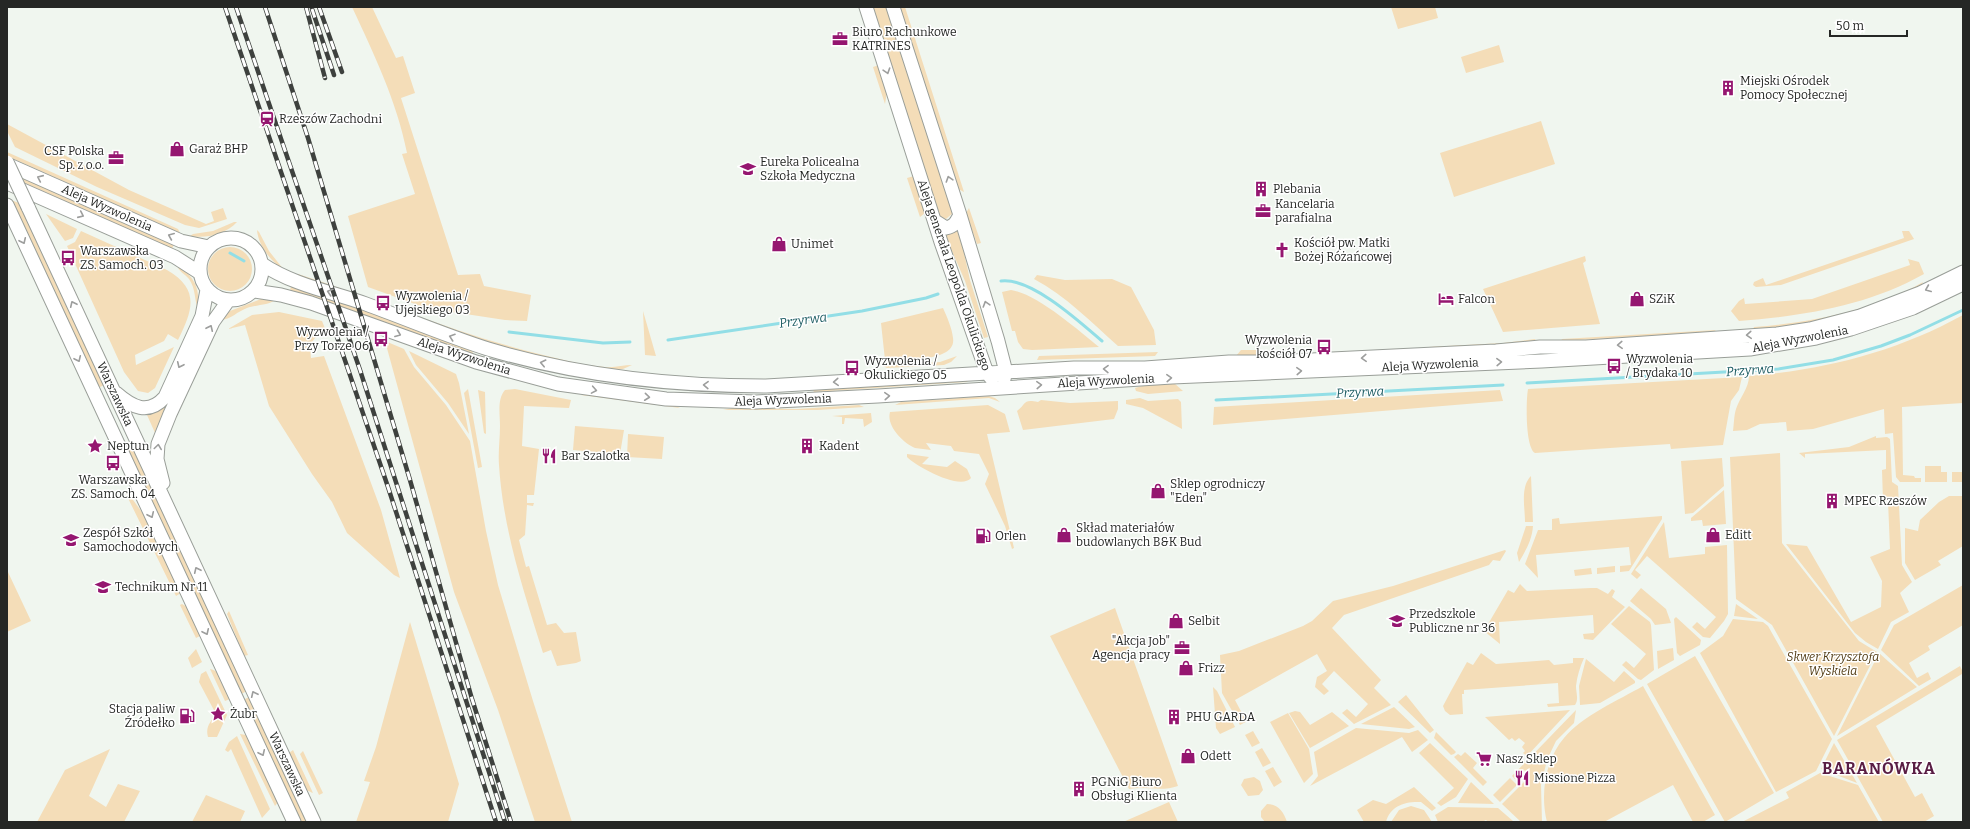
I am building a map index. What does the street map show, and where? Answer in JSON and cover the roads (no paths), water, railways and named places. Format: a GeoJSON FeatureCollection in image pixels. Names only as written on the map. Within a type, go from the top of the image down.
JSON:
{"type":"FeatureCollection","features":[{"type":"Feature","properties":{"kind":"main road","name":"Aleja generała Leopolda Okulickiego"},"geometry":{"type":"LineString","coordinates":[[866,7],[935,221],[987,373],[1000,388],[1006,372],[960,215],[893,7]]}},
{"type":"Feature","properties":{"kind":"main road","name":"Warszawska"},"geometry":{"type":"LineString","coordinates":[[7,163],[314,822]]}},
{"type":"Feature","properties":{"kind":"main road","name":"Aleja Wyzwolenia"},"geometry":{"type":"LineString","coordinates":[[7,163],[181,240],[209,246]]}},
{"type":"Feature","properties":{"kind":"main road","name":"Aleja Wyzwolenia"},"geometry":{"type":"LineString","coordinates":[[7,183],[174,257],[200,273]]}},
{"type":"Feature","properties":{"kind":"main road","name":"Warszawska"},"geometry":{"type":"LineString","coordinates":[[7,205],[294,822]]}},
{"type":"Feature","properties":{"kind":"main road"},"geometry":{"type":"LineString","coordinates":[[935,221],[946,228],[950,227],[956,222],[960,215]]}},
{"type":"Feature","properties":{"kind":"main road"},"geometry":{"type":"LineString","coordinates":[[230,237],[240,239],[256,250],[262,264],[262,275],[254,291],[247,297],[237,300],[228,301],[217,297],[207,290],[200,273],[200,264],[209,246],[219,240],[230,237]]}},
{"type":"Feature","properties":{"kind":"main road","name":"Aleja Wyzwolenia"},"geometry":{"type":"LineString","coordinates":[[262,264],[286,278],[366,304],[456,338],[524,358],[605,376],[692,385],[766,386],[1074,368],[1145,368],[1229,362],[1270,362],[1416,355],[1777,334],[1860,316],[1920,293],[1963,272]]}},
{"type":"Feature","properties":{"kind":"main road","name":"Aleja Wyzwolenia"},"geometry":{"type":"LineString","coordinates":[[254,291],[280,295],[311,303],[493,367],[558,384],[629,395],[711,402],[756,402],[1172,377],[1542,361],[1758,348],[1816,338],[1851,329],[1913,308],[1963,284]]}},
{"type":"Feature","properties":{"kind":"main road"},"geometry":{"type":"LineString","coordinates":[[113,391],[124,400],[139,408],[153,407],[165,397],[202,316],[207,290]]}},
{"type":"Feature","properties":{"kind":"main road"},"geometry":{"type":"LineString","coordinates":[[170,512],[158,459],[158,444],[170,414],[213,322],[228,301]]}},
{"type":"Feature","properties":{"kind":"waterway","name":"Przyrwa"},"geometry":{"type":"LineString","coordinates":[[230,253],[244,261]]}},
{"type":"Feature","properties":{"kind":"waterway","name":"Przyrwa"},"geometry":{"type":"LineString","coordinates":[[1001,281],[1013,282],[1026,286],[1040,293],[1054,302],[1102,341]]}},
{"type":"Feature","properties":{"kind":"waterway","name":"Przyrwa"},"geometry":{"type":"LineString","coordinates":[[668,340],[862,311],[926,298],[938,294]]}},
{"type":"Feature","properties":{"kind":"waterway","name":"Przyrwa"},"geometry":{"type":"LineString","coordinates":[[1527,383],[1778,369],[1833,360],[1881,346],[1910,335],[1963,310]]}},
{"type":"Feature","properties":{"kind":"waterway","name":"Przyrwa"},"geometry":{"type":"LineString","coordinates":[[509,332],[603,343],[630,342]]}},
{"type":"Feature","properties":{"kind":"waterway","name":"Przyrwa"},"geometry":{"type":"LineString","coordinates":[[1216,400],[1503,385]]}},
{"type":"Feature","properties":{"kind":"railway"},"geometry":{"type":"LineString","coordinates":[[225,7],[388,487],[496,822]]}},
{"type":"Feature","properties":{"kind":"railway"},"geometry":{"type":"LineString","coordinates":[[236,7],[360,370],[505,822]]}},
{"type":"Feature","properties":{"kind":"railway"},"geometry":{"type":"LineString","coordinates":[[265,7],[308,138],[410,480],[472,699],[511,822]]}},
{"type":"Feature","properties":{"kind":"railway"},"geometry":{"type":"LineString","coordinates":[[306,7],[325,78]]}},
{"type":"Feature","properties":{"kind":"railway"},"geometry":{"type":"LineString","coordinates":[[319,7],[342,72]]}},
{"type":"Feature","properties":{"kind":"railway"},"geometry":{"type":"LineString","coordinates":[[312,9],[334,75]]}},
{"type":"Feature","properties":{"kind":"place","name":"Biuro Rachunkowe KATRINES"},"geometry":{"type":"Point","coordinates":[840,39]}},
{"type":"Feature","properties":{"kind":"place","name":"Miejski Ośrodek Pomocy Społecznej"},"geometry":{"type":"Point","coordinates":[1728,88]}},
{"type":"Feature","properties":{"kind":"place","name":"Rzeszów Zachodni"},"geometry":{"type":"Point","coordinates":[267,119]}},
{"type":"Feature","properties":{"kind":"place","name":"Garaż BHP"},"geometry":{"type":"Point","coordinates":[177,149]}},
{"type":"Feature","properties":{"kind":"place","name":"CSF Polska Sp. z o.o."},"geometry":{"type":"Point","coordinates":[116,158]}},
{"type":"Feature","properties":{"kind":"place","name":"Eureka Policealna Szkoła Medyczna"},"geometry":{"type":"Point","coordinates":[748,169]}},
{"type":"Feature","properties":{"kind":"place","name":"Plebania"},"geometry":{"type":"Point","coordinates":[1261,189]}},
{"type":"Feature","properties":{"kind":"place","name":"Kancelaria parafialna"},"geometry":{"type":"Point","coordinates":[1263,211]}},
{"type":"Feature","properties":{"kind":"place","name":"Unimet"},"geometry":{"type":"Point","coordinates":[779,244]}},
{"type":"Feature","properties":{"kind":"place","name":"Kościół pw. Matki Bożej Różańcowej"},"geometry":{"type":"Point","coordinates":[1282,250]}},
{"type":"Feature","properties":{"kind":"place","name":"Warszawska ZS. Samoch. 03"},"geometry":{"type":"Point","coordinates":[68,258]}},
{"type":"Feature","properties":{"kind":"place","name":"Falcon"},"geometry":{"type":"Point","coordinates":[1446,299]}},
{"type":"Feature","properties":{"kind":"place","name":"SZiK"},"geometry":{"type":"Point","coordinates":[1637,299]}},
{"type":"Feature","properties":{"kind":"place","name":"Wyzwolenia / Ujejskiego 03"},"geometry":{"type":"Point","coordinates":[383,303]}},
{"type":"Feature","properties":{"kind":"place","name":"Wyzwolenia / Przy Torze 06"},"geometry":{"type":"Point","coordinates":[381,339]}},
{"type":"Feature","properties":{"kind":"place","name":"Wyzwolenia kościół 07"},"geometry":{"type":"Point","coordinates":[1324,347]}},
{"type":"Feature","properties":{"kind":"place","name":"Wyzwolenia / Brydaka 10"},"geometry":{"type":"Point","coordinates":[1614,366]}},
{"type":"Feature","properties":{"kind":"place","name":"Wyzwolenia / Okulickiego 05"},"geometry":{"type":"Point","coordinates":[852,368]}},
{"type":"Feature","properties":{"kind":"place","name":"Neptun"},"geometry":{"type":"Point","coordinates":[95,446]}},
{"type":"Feature","properties":{"kind":"place","name":"Kadent"},"geometry":{"type":"Point","coordinates":[807,446]}},
{"type":"Feature","properties":{"kind":"place","name":"Bar Szalotka"},"geometry":{"type":"Point","coordinates":[549,456]}},
{"type":"Feature","properties":{"kind":"place","name":"Warszawska ZS. Samoch. 04"},"geometry":{"type":"Point","coordinates":[113,463]}},
{"type":"Feature","properties":{"kind":"place","name":"Sklep ogrodniczy \"Eden\""},"geometry":{"type":"Point","coordinates":[1158,491]}},
{"type":"Feature","properties":{"kind":"place","name":"MPEC Rzeszów"},"geometry":{"type":"Point","coordinates":[1832,501]}},
{"type":"Feature","properties":{"kind":"place","name":"Skład materiałów budowlanych B&K Bud"},"geometry":{"type":"Point","coordinates":[1064,535]}},
{"type":"Feature","properties":{"kind":"place","name":"Editt"},"geometry":{"type":"Point","coordinates":[1713,535]}},
{"type":"Feature","properties":{"kind":"place","name":"Orlen"},"geometry":{"type":"Point","coordinates":[983,536]}},
{"type":"Feature","properties":{"kind":"place","name":"Zespół Szkół Samochodowych"},"geometry":{"type":"Point","coordinates":[71,540]}},
{"type":"Feature","properties":{"kind":"place","name":"Technikum Nr 11"},"geometry":{"type":"Point","coordinates":[103,587]}},
{"type":"Feature","properties":{"kind":"place","name":"Selbit"},"geometry":{"type":"Point","coordinates":[1176,621]}},
{"type":"Feature","properties":{"kind":"place","name":"Przedszkole Publiczne nr 36"},"geometry":{"type":"Point","coordinates":[1397,621]}},
{"type":"Feature","properties":{"kind":"place","name":"\"Akcja Job\" Agencja pracy"},"geometry":{"type":"Point","coordinates":[1182,648]}},
{"type":"Feature","properties":{"kind":"place","name":"Frizz"},"geometry":{"type":"Point","coordinates":[1186,668]}},
{"type":"Feature","properties":{"kind":"place","name":"Żubr"},"geometry":{"type":"Point","coordinates":[218,714]}},
{"type":"Feature","properties":{"kind":"place","name":"Stacja paliw Źródełko"},"geometry":{"type":"Point","coordinates":[187,716]}},
{"type":"Feature","properties":{"kind":"place","name":"PHU GARDA"},"geometry":{"type":"Point","coordinates":[1174,717]}},
{"type":"Feature","properties":{"kind":"place","name":"Odett"},"geometry":{"type":"Point","coordinates":[1188,756]}},
{"type":"Feature","properties":{"kind":"place","name":"Nasz Sklep"},"geometry":{"type":"Point","coordinates":[1484,759]}},
{"type":"Feature","properties":{"kind":"place","name":"Missione Pizza"},"geometry":{"type":"Point","coordinates":[1522,778]}},
{"type":"Feature","properties":{"kind":"place","name":"PGNiG Biuro Obsługi Klienta"},"geometry":{"type":"Point","coordinates":[1079,789]}},
{"type":"Feature","properties":{"kind":"district","name":"BARANÓWKA"},"geometry":{"type":"Point","coordinates":[1879,768]}},
{"type":"Feature","properties":{"kind":"park label","name":"Skwer Krzysztofa Wyskiela"},"geometry":{"type":"Point","coordinates":[1833,664]}}]}
